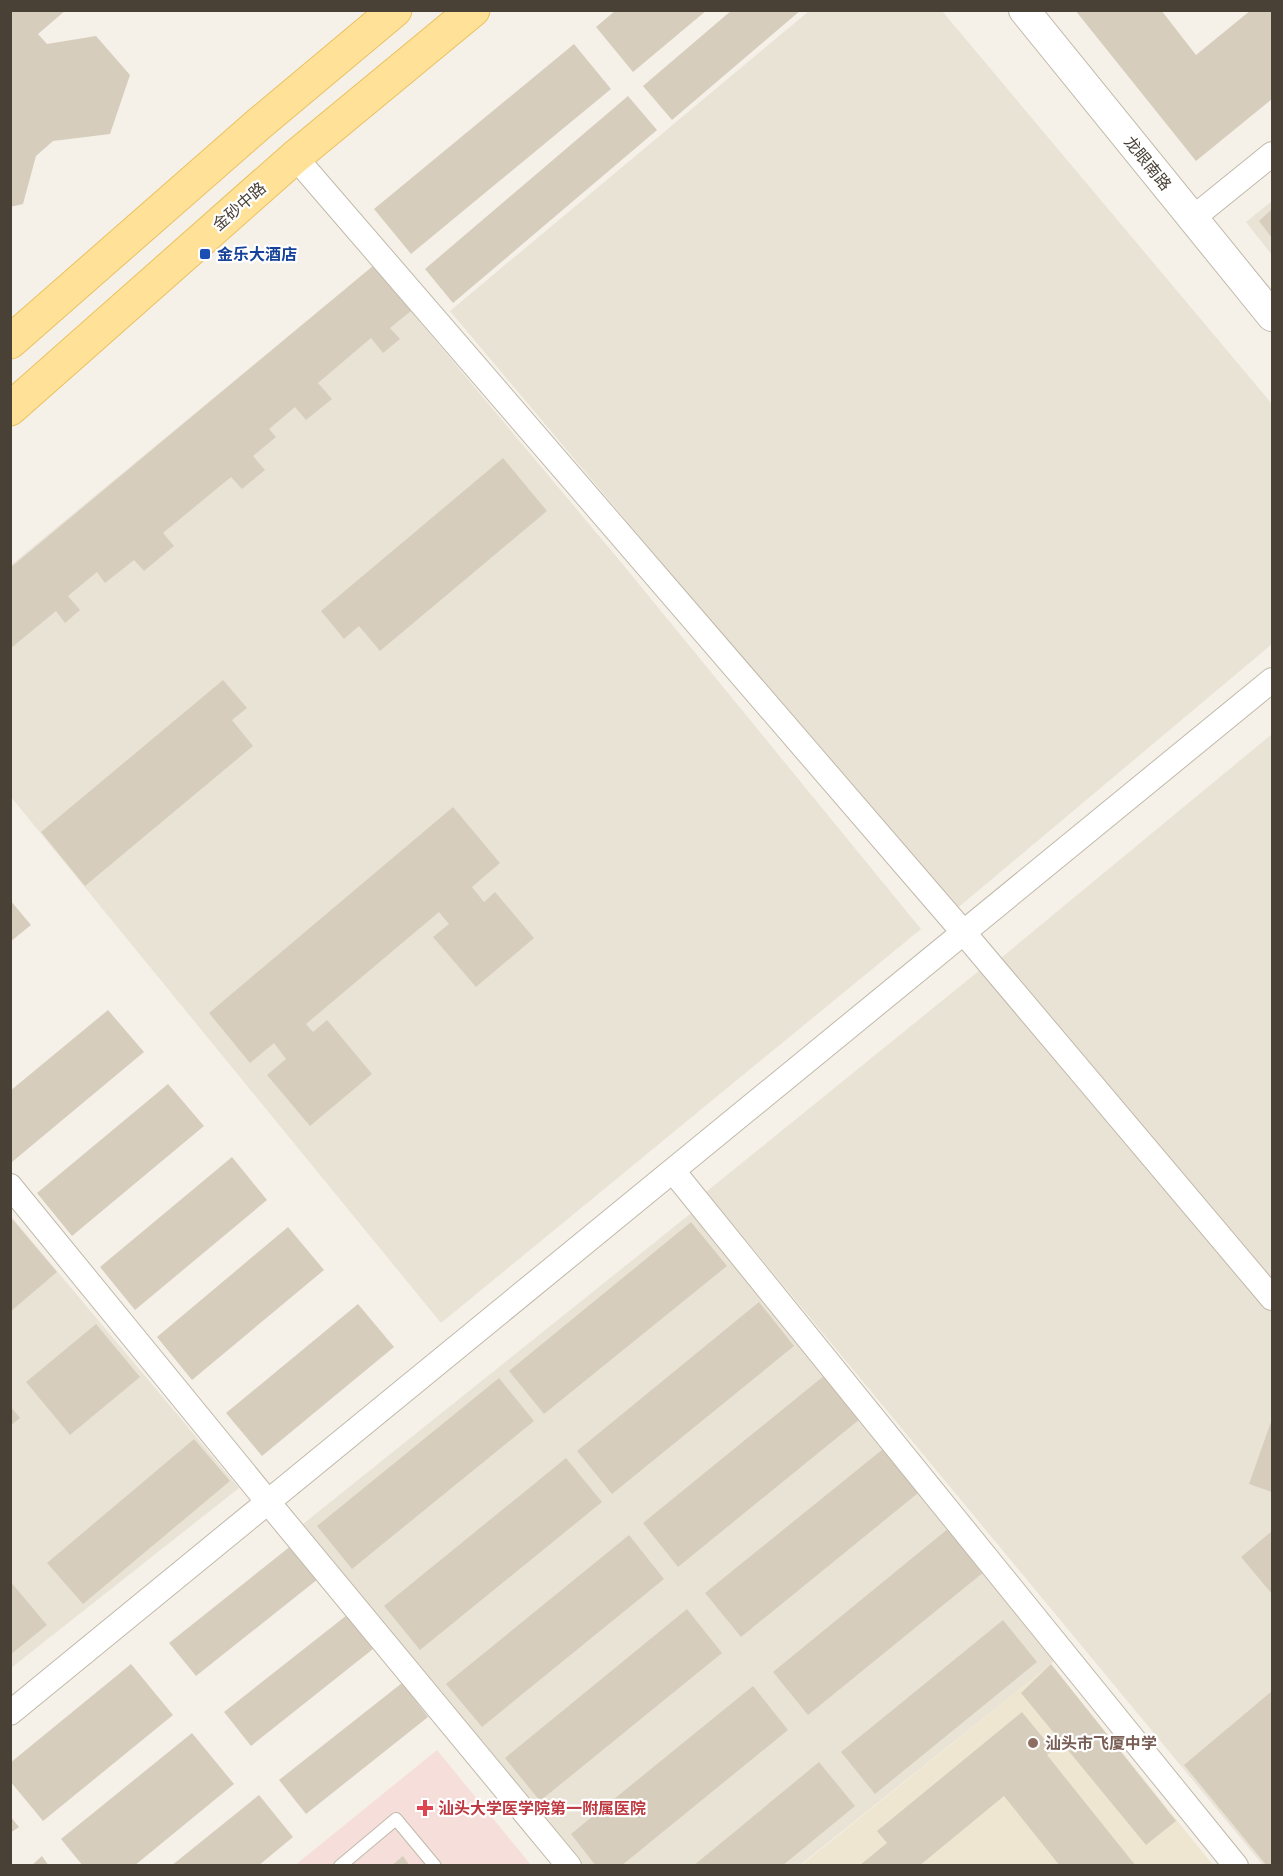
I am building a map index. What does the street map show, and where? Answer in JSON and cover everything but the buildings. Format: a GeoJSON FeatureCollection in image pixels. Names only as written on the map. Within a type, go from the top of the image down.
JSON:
{"type":"FeatureCollection","features":[{"type":"Feature","properties":{"kind":"main road"},"geometry":{"type":"LineString","coordinates":[[10,342],[260,123],[395,10]]}},
{"type":"Feature","properties":{"kind":"main road","name":"金砂中路"},"geometry":{"type":"LineString","coordinates":[[10,408],[295,157],[472,10]]}},
{"type":"Feature","properties":{"kind":"street","name":"龙眼南路"},"geometry":{"type":"LineString","coordinates":[[1024,10],[1272,316]]}},
{"type":"Feature","properties":{"kind":"street"},"geometry":{"type":"LineString","coordinates":[[1193,218],[1272,154]]}},
{"type":"Feature","properties":{"kind":"street"},"geometry":{"type":"LineString","coordinates":[[295,157],[964,933],[1272,1298]]}},
{"type":"Feature","properties":{"kind":"street"},"geometry":{"type":"LineString","coordinates":[[10,1713],[1272,680]]}},
{"type":"Feature","properties":{"kind":"street"},"geometry":{"type":"LineString","coordinates":[[673,1171],[1236,1866]]}},
{"type":"Feature","properties":{"kind":"street"},"geometry":{"type":"LineString","coordinates":[[10,1186],[569,1866]]}},
{"type":"Feature","properties":{"kind":"lane"},"geometry":{"type":"LineString","coordinates":[[340,1866],[396,1819],[435,1866]]}},
{"type":"Feature","properties":{"kind":"shaded area"},"geometry":{"type":"Polygon","coordinates":[[[809,11],[942,11],[1272,404],[1272,644],[954,911],[450,311],[809,11]]]}},
{"type":"Feature","properties":{"kind":"shaded area"},"geometry":{"type":"Polygon","coordinates":[[[1272,201],[1272,255],[1246,222],[1272,201]]]}},
{"type":"Feature","properties":{"kind":"shaded area"},"geometry":{"type":"Polygon","coordinates":[[[373,266],[620,561],[921,929],[441,1323],[11,797],[10,566],[373,266]]]}},
{"type":"Feature","properties":{"kind":"shaded area"},"geometry":{"type":"Polygon","coordinates":[[[1272,734],[1272,1289],[1001,958],[1272,734]]]}},
{"type":"Feature","properties":{"kind":"shaded area"},"geometry":{"type":"Polygon","coordinates":[[[980,970],[1272,1312],[1272,1865],[1263,1865],[706,1192],[980,970]]]}},
{"type":"Feature","properties":{"kind":"shaded area"},"geometry":{"type":"Polygon","coordinates":[[[695,1210],[1061,1654],[800,1865],[581,1865],[298,1528],[695,1210]]]}},
{"type":"Feature","properties":{"kind":"shaded area"},"geometry":{"type":"Polygon","coordinates":[[[10,1215],[239,1488],[11,1668],[10,1668],[10,1215]]]}},
{"type":"Feature","properties":{"kind":"shaded area","name":"汕头市飞厦中学"},"geometry":{"type":"Polygon","coordinates":[[[1051,1664],[1213,1865],[800,1866],[1051,1664]]]}},
{"type":"Feature","properties":{"kind":"shaded area","name":"汕头大学医学院第一附属医院"},"geometry":{"type":"Polygon","coordinates":[[[437,1750],[531,1865],[294,1866],[437,1750]]]}},
{"type":"Feature","properties":{"kind":"place","name":"金乐大酒店"},"geometry":{"type":"Point","coordinates":[205,254]}},
{"type":"Feature","properties":{"kind":"place","name":"汕头市飞厦中学"},"geometry":{"type":"Point","coordinates":[1033,1743]}},
{"type":"Feature","properties":{"kind":"place","name":"汕头大学医学院第一附属医院"},"geometry":{"type":"Point","coordinates":[425,1808]}}]}
